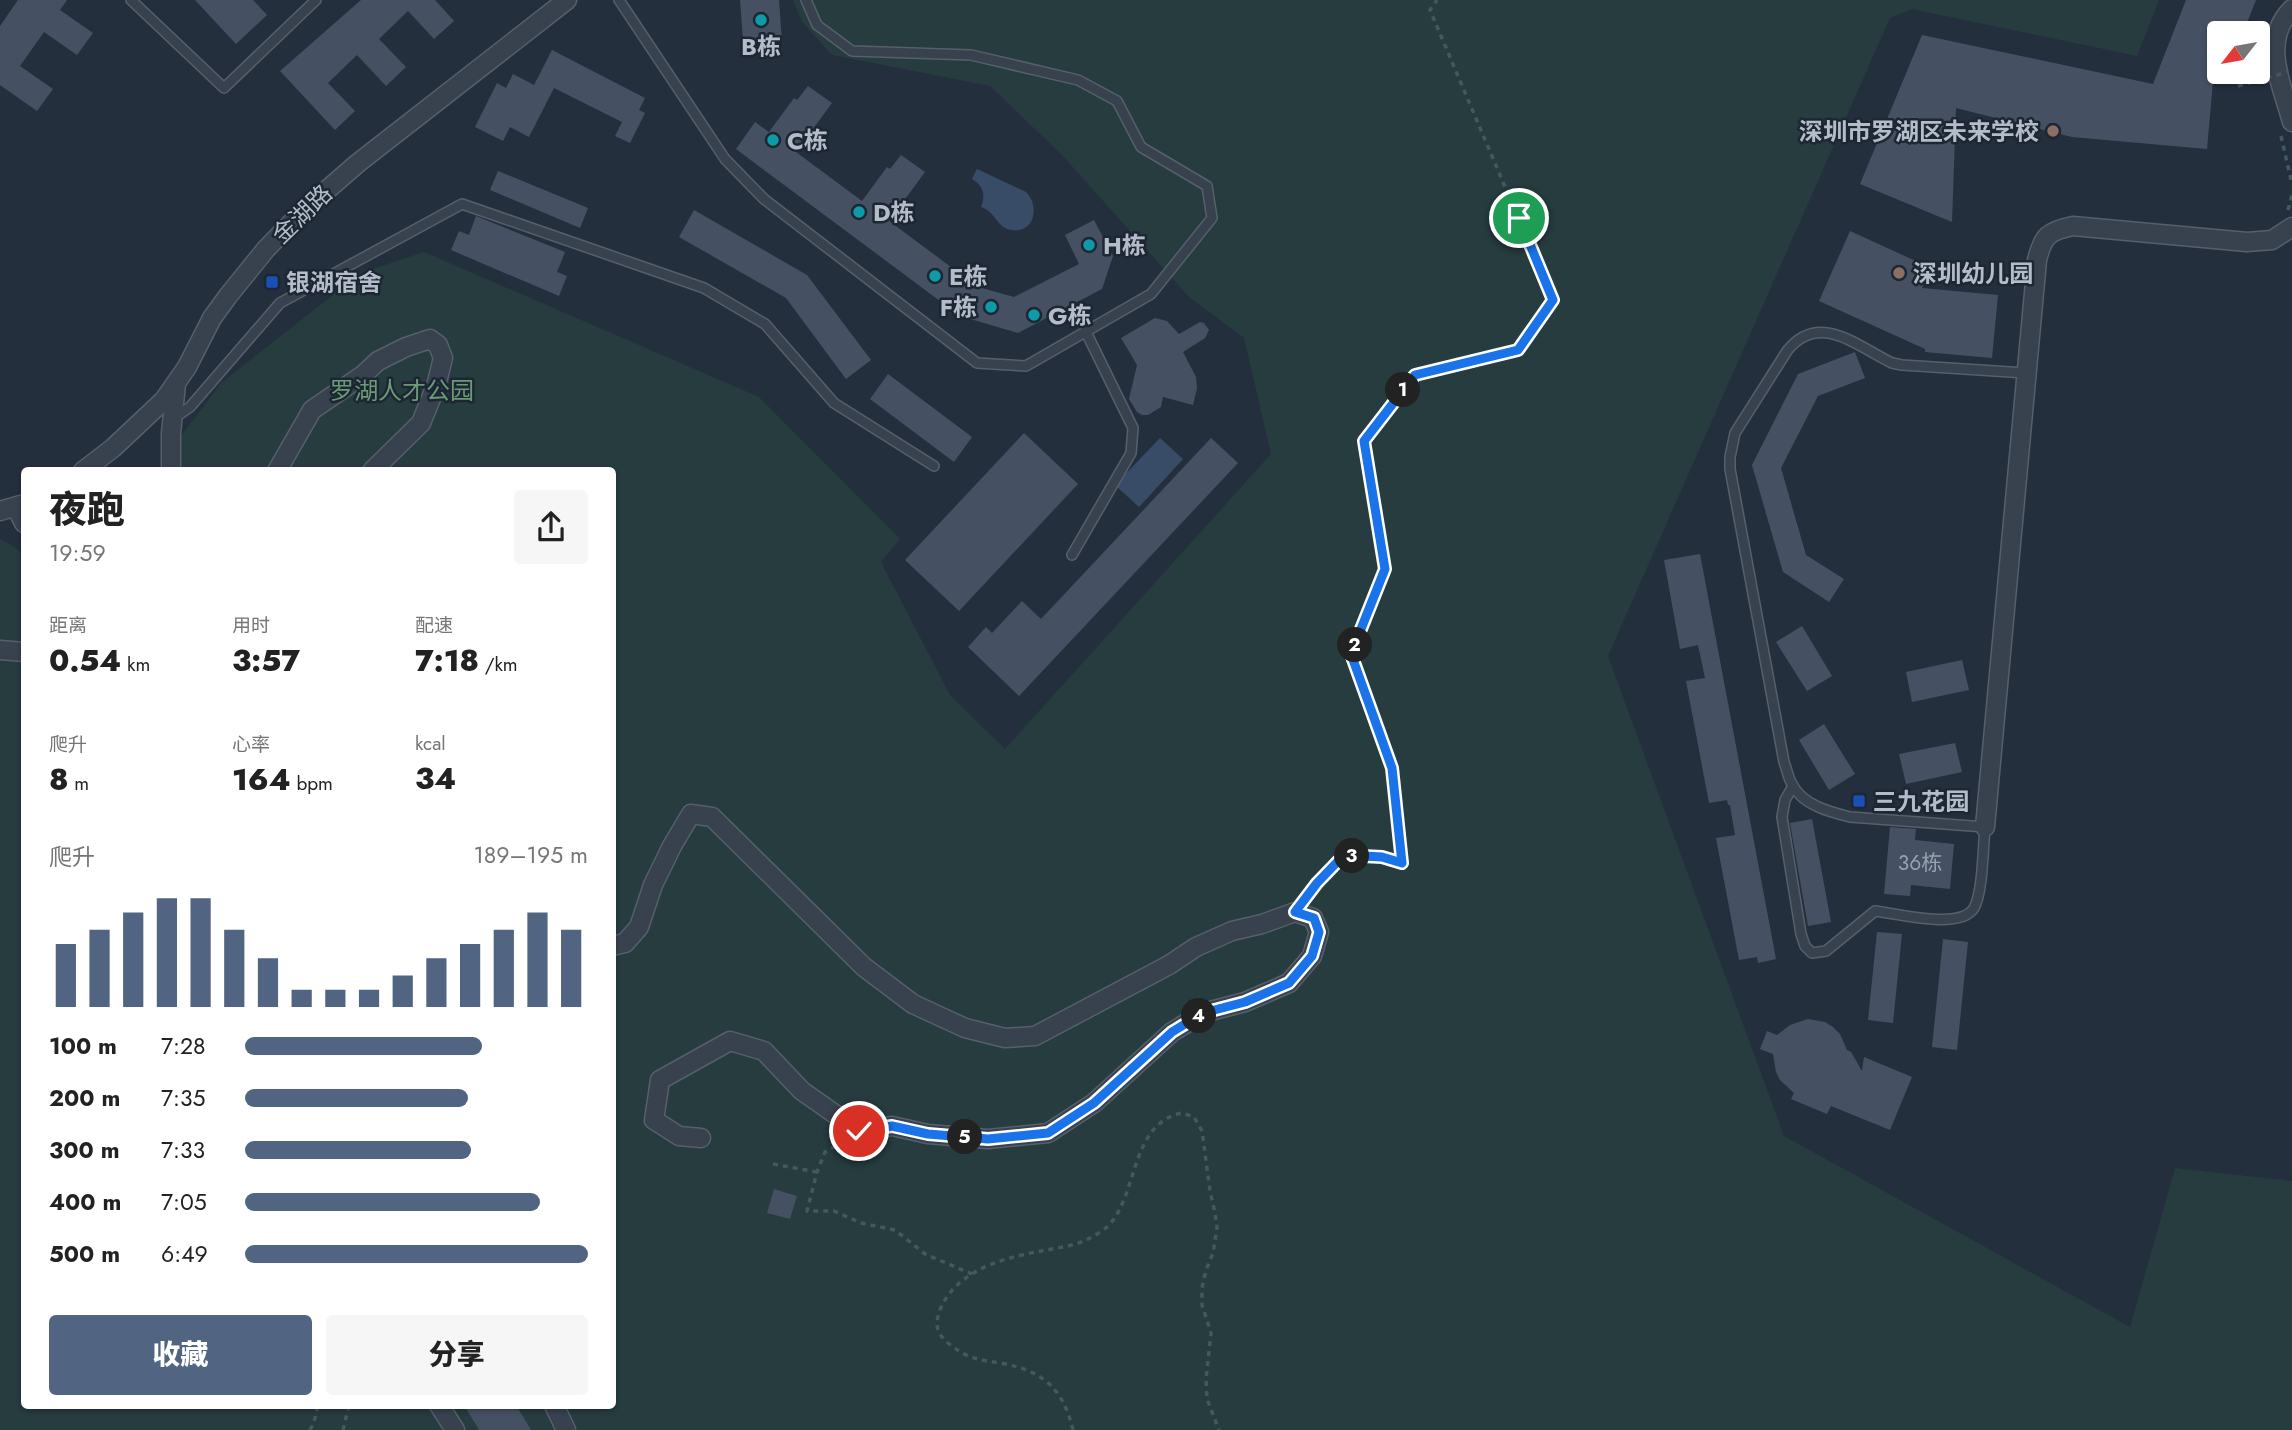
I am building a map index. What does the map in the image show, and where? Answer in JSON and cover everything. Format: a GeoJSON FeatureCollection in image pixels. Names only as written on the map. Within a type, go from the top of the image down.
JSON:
{"type":"FeatureCollection","features":[{"type":"Feature","properties":{"kind":"street","name":"金湖路"},"geometry":{"type":"LineString","coordinates":[[88,467],[139,425],[164,400],[176,384],[212,318],[289,225],[358,163],[567,0]]}},
{"type":"Feature","properties":{"kind":"street"},"geometry":{"type":"LineString","coordinates":[[2292,9],[2278,29],[2274,56],[2292,122]]}},
{"type":"Feature","properties":{"kind":"street"},"geometry":{"type":"LineString","coordinates":[[1985,827],[2026,373],[2037,260],[2041,244],[2050,233],[2073,226],[2247,242],[2272,240],[2292,227]]}},
{"type":"Feature","properties":{"kind":"street"},"geometry":{"type":"LineString","coordinates":[[279,467],[312,410],[363,375],[378,361],[430,339],[438,345],[443,358],[436,386],[421,423],[376,467]]}},
{"type":"Feature","properties":{"kind":"street"},"geometry":{"type":"LineString","coordinates":[[171,467],[176,384]]}},
{"type":"Feature","properties":{"kind":"street"},"geometry":{"type":"LineString","coordinates":[[0,650],[21,652]]}},
{"type":"Feature","properties":{"kind":"street"},"geometry":{"type":"LineString","coordinates":[[616,945],[625,943],[639,927],[653,885],[691,814],[712,817],[864,967],[913,1004],[965,1028],[1005,1038],[1035,1036],[1169,965],[1196,947],[1232,931],[1295,912],[1314,918],[1319,932],[1312,956],[1289,983],[1245,1002],[1203,1013],[1172,1032],[1094,1103],[1048,1133],[988,1139],[928,1134],[892,1126],[859,1131],[802,1091],[764,1051],[730,1041],[660,1080],[654,1121],[679,1136],[702,1139]]}},
{"type":"Feature","properties":{"kind":"street"},"geometry":{"type":"LineString","coordinates":[[442,1409],[455,1430]]}},
{"type":"Feature","properties":{"kind":"street"},"geometry":{"type":"LineString","coordinates":[[556,1409],[566,1430]]}},
{"type":"Feature","properties":{"kind":"lane"},"geometry":{"type":"LineString","coordinates":[[131,0],[224,88],[316,0]]}},
{"type":"Feature","properties":{"kind":"lane"},"geometry":{"type":"LineString","coordinates":[[618,0],[724,159],[764,199],[977,363],[1026,366],[1151,294],[1212,218],[1207,186],[1140,147],[1117,101],[1078,80],[971,55],[852,51],[817,25],[806,0]]}},
{"type":"Feature","properties":{"kind":"lane"},"geometry":{"type":"LineString","coordinates":[[173,419],[190,407],[280,303],[462,204],[704,288],[765,324],[834,403],[934,466]]}},
{"type":"Feature","properties":{"kind":"lane"},"geometry":{"type":"LineString","coordinates":[[1072,555],[1131,453],[1133,428],[1086,332]]}},
{"type":"Feature","properties":{"kind":"lane"},"geometry":{"type":"LineString","coordinates":[[1793,786],[1785,800],[1782,817],[1801,934],[1805,946],[1812,953],[1826,951],[1875,911],[1947,920],[1972,911],[1978,896],[1985,827],[1850,817],[1831,813],[1808,801],[1793,786],[1784,762],[1730,469],[1735,433],[1793,342],[1812,332],[1831,332],[1892,363],[1902,365],[2026,373]]}},
{"type":"Feature","properties":{"kind":"path"},"geometry":{"type":"LineString","coordinates":[[1295,912],[1317,883],[1344,855],[1382,857],[1402,863],[1392,768],[1351,654],[1385,569],[1364,441],[1415,375],[1518,350],[1553,300],[1430,10],[1437,0]]}},
{"type":"Feature","properties":{"kind":"path"},"geometry":{"type":"LineString","coordinates":[[2238,86],[2288,72]]}},
{"type":"Feature","properties":{"kind":"path"},"geometry":{"type":"LineString","coordinates":[[1073,1430],[1060,1395],[1046,1380],[1015,1366],[979,1361],[948,1343],[938,1330],[937,1320],[942,1305],[952,1288],[972,1274],[1006,1259],[1082,1242],[1110,1224],[1119,1210],[1145,1142],[1154,1129],[1173,1115],[1182,1113],[1194,1117],[1202,1131],[1217,1228],[1213,1253],[1202,1288],[1202,1305],[1211,1333],[1206,1379],[1208,1399],[1219,1430]]}},
{"type":"Feature","properties":{"kind":"path"},"geometry":{"type":"LineString","coordinates":[[825,1152],[817,1171],[807,1211],[834,1211],[861,1223],[895,1230],[925,1254],[972,1274]]}},
{"type":"Feature","properties":{"kind":"path"},"geometry":{"type":"LineString","coordinates":[[773,1164],[817,1171]]}},
{"type":"Feature","properties":{"kind":"path"},"geometry":{"type":"LineString","coordinates":[[310,1430],[317,1409]]}},
{"type":"Feature","properties":{"kind":"path"},"geometry":{"type":"LineString","coordinates":[[343,1430],[348,1409]]}},
{"type":"Feature","properties":{"kind":"green space","name":"罗湖人才公园"},"geometry":{"type":"Polygon","coordinates":[[[793,0],[2159,0],[2137,56],[1912,9],[1890,18],[1608,656],[1784,1136],[2130,1327],[2175,1168],[2292,1181],[2292,1430],[0,1430],[0,539],[21,554],[21,1409],[616,1409],[616,467],[179,467],[178,440],[221,383],[361,273],[424,252],[759,397],[900,539],[881,562],[950,695],[1005,749],[1271,454],[1244,338],[1189,297],[1062,155],[990,86],[832,55],[802,22],[793,0]]]}},
{"type":"Feature","properties":{"kind":"water"},"geometry":{"type":"Polygon","coordinates":[[[977,169],[1026,192],[1034,211],[1033,218],[1025,228],[1006,229],[990,212],[981,207],[982,191],[979,184],[972,179],[977,169]]]}},
{"type":"Feature","properties":{"kind":"water"},"geometry":{"type":"Polygon","coordinates":[[[1160,438],[1183,459],[1139,507],[1115,485],[1160,438]]]}},
{"type":"Feature","properties":{"kind":"building"},"geometry":{"type":"Polygon","coordinates":[[[18,0],[67,0],[60,10],[93,33],[77,55],[44,32],[20,66],[53,89],[37,111],[0,85],[0,26],[18,0]]]}},
{"type":"Feature","properties":{"kind":"building"},"geometry":{"type":"Polygon","coordinates":[[[195,0],[253,0],[267,15],[236,44],[195,0]]]}},
{"type":"Feature","properties":{"kind":"building"},"geometry":{"type":"Polygon","coordinates":[[[361,0],[435,0],[454,21],[434,39],[408,11],[379,39],[406,67],[386,86],[357,55],[328,83],[355,111],[335,130],[280,71],[361,0]]]}},
{"type":"Feature","properties":{"kind":"building","name":"B栋"},"geometry":{"type":"Polygon","coordinates":[[[740,0],[779,0],[782,42],[751,45],[751,39],[743,40],[740,0]]]}},
{"type":"Feature","properties":{"kind":"building"},"geometry":{"type":"Polygon","coordinates":[[[2186,0],[2256,0],[2248,21],[2207,21],[2207,84],[2213,84],[2207,149],[2072,137],[1956,108],[1952,222],[1860,184],[1922,35],[2153,84],[2186,0]]]}},
{"type":"Feature","properties":{"kind":"building"},"geometry":{"type":"Polygon","coordinates":[[[552,50],[645,98],[639,110],[645,113],[630,143],[615,136],[622,122],[554,88],[529,137],[510,127],[503,141],[475,127],[497,83],[506,88],[513,74],[534,85],[552,50]]]}},
{"type":"Feature","properties":{"kind":"building"},"geometry":{"type":"Polygon","coordinates":[[[808,86],[832,103],[796,152],[862,201],[887,167],[890,169],[901,155],[925,172],[889,221],[978,287],[1014,297],[1079,264],[1065,235],[1094,220],[1113,256],[1102,289],[1018,333],[960,316],[736,149],[755,122],[769,132],[794,98],[797,100],[808,86]]]}},
{"type":"Feature","properties":{"kind":"building"},"geometry":{"type":"Polygon","coordinates":[[[498,171],[588,208],[580,228],[490,190],[498,171]]]}},
{"type":"Feature","properties":{"kind":"building"},"geometry":{"type":"Polygon","coordinates":[[[694,210],[807,275],[871,360],[846,379],[786,298],[679,237],[694,210]]]}},
{"type":"Feature","properties":{"kind":"building"},"geometry":{"type":"Polygon","coordinates":[[[476,216],[565,252],[557,272],[567,276],[559,296],[451,250],[459,231],[469,235],[476,216]]]}},
{"type":"Feature","properties":{"kind":"building"},"geometry":{"type":"Polygon","coordinates":[[[1850,231],[1931,268],[1922,288],[1998,295],[1992,358],[1925,352],[1925,349],[1819,301],[1850,231]]]}},
{"type":"Feature","properties":{"kind":"building"},"geometry":{"type":"Polygon","coordinates":[[[1155,318],[1167,321],[1179,334],[1200,322],[1209,330],[1205,338],[1183,352],[1196,377],[1197,388],[1193,405],[1163,397],[1161,407],[1148,415],[1142,415],[1129,399],[1137,365],[1121,338],[1155,318]]]}},
{"type":"Feature","properties":{"kind":"building"},"geometry":{"type":"Polygon","coordinates":[[[1855,352],[1865,378],[1818,396],[1781,468],[1806,555],[1844,579],[1829,602],[1783,572],[1752,465],[1798,374],[1855,352]]]}},
{"type":"Feature","properties":{"kind":"building"},"geometry":{"type":"Polygon","coordinates":[[[888,374],[972,437],[954,462],[870,399],[888,374]]]}},
{"type":"Feature","properties":{"kind":"building"},"geometry":{"type":"Polygon","coordinates":[[[1024,433],[1078,484],[959,611],[905,560],[1024,433]]]}},
{"type":"Feature","properties":{"kind":"building"},"geometry":{"type":"Polygon","coordinates":[[[1211,438],[1238,463],[1019,696],[968,647],[986,627],[992,633],[1022,601],[1041,619],[1211,438]]]}},
{"type":"Feature","properties":{"kind":"building"},"geometry":{"type":"Polygon","coordinates":[[[1700,554],[1776,959],[1758,963],[1757,957],[1739,960],[1716,838],[1735,835],[1730,805],[1727,800],[1709,803],[1686,681],[1705,678],[1698,645],[1680,649],[1664,560],[1700,554]]]}},
{"type":"Feature","properties":{"kind":"building"},"geometry":{"type":"Polygon","coordinates":[[[1802,626],[1832,676],[1807,691],[1776,642],[1802,626]]]}},
{"type":"Feature","properties":{"kind":"building"},"geometry":{"type":"Polygon","coordinates":[[[1962,660],[1969,690],[1912,702],[1906,672],[1962,660]]]}},
{"type":"Feature","properties":{"kind":"building"},"geometry":{"type":"Polygon","coordinates":[[[1824,724],[1855,774],[1829,790],[1799,740],[1824,724]]]}},
{"type":"Feature","properties":{"kind":"building"},"geometry":{"type":"Polygon","coordinates":[[[1955,743],[1962,772],[1906,784],[1899,754],[1955,743]]]}},
{"type":"Feature","properties":{"kind":"building"},"geometry":{"type":"Polygon","coordinates":[[[1812,819],[1831,922],[1808,926],[1790,823],[1812,819]]]}},
{"type":"Feature","properties":{"kind":"building"},"geometry":{"type":"Polygon","coordinates":[[[1890,827],[1916,829],[1915,840],[1954,844],[1950,889],[1911,885],[1910,896],[1884,894],[1890,827]]]}},
{"type":"Feature","properties":{"kind":"building"},"geometry":{"type":"Polygon","coordinates":[[[1877,932],[1902,934],[1893,1023],[1868,1020],[1877,932]]]}},
{"type":"Feature","properties":{"kind":"building"},"geometry":{"type":"Polygon","coordinates":[[[1943,939],[1968,942],[1957,1050],[1932,1047],[1943,939]]]}},
{"type":"Feature","properties":{"kind":"building"},"geometry":{"type":"Polygon","coordinates":[[[1808,1019],[1825,1022],[1833,1027],[1862,1071],[1864,1057],[1912,1077],[1890,1130],[1831,1106],[1827,1114],[1791,1099],[1794,1093],[1780,1080],[1773,1054],[1760,1049],[1767,1031],[1777,1035],[1790,1025],[1808,1019]]]}},
{"type":"Feature","properties":{"kind":"building"},"geometry":{"type":"Polygon","coordinates":[[[774,1189],[797,1196],[790,1219],[767,1213],[774,1189]]]}},
{"type":"Feature","properties":{"kind":"building"},"geometry":{"type":"Polygon","coordinates":[[[466,1409],[518,1409],[531,1430],[479,1430],[466,1409]]]}},
{"type":"Feature","properties":{"kind":"place","name":"B栋"},"geometry":{"type":"Point","coordinates":[761,20]}},
{"type":"Feature","properties":{"kind":"place","name":"深圳市罗湖区未来学校"},"geometry":{"type":"Point","coordinates":[2053,131]}},
{"type":"Feature","properties":{"kind":"place","name":"C栋"},"geometry":{"type":"Point","coordinates":[773,140]}},
{"type":"Feature","properties":{"kind":"place","name":"D栋"},"geometry":{"type":"Point","coordinates":[859,212]}},
{"type":"Feature","properties":{"kind":"place","name":"H栋"},"geometry":{"type":"Point","coordinates":[1089,245]}},
{"type":"Feature","properties":{"kind":"place","name":"深圳幼儿园"},"geometry":{"type":"Point","coordinates":[1899,273]}},
{"type":"Feature","properties":{"kind":"place","name":"E栋"},"geometry":{"type":"Point","coordinates":[935,276]}},
{"type":"Feature","properties":{"kind":"place","name":"银湖宿舍"},"geometry":{"type":"Point","coordinates":[272,282]}},
{"type":"Feature","properties":{"kind":"place","name":"F栋"},"geometry":{"type":"Point","coordinates":[991,307]}},
{"type":"Feature","properties":{"kind":"place","name":"G栋"},"geometry":{"type":"Point","coordinates":[1034,315]}},
{"type":"Feature","properties":{"kind":"place","name":"三九花园"},"geometry":{"type":"Point","coordinates":[1859,801]}},
{"type":"Feature","properties":{"kind":"route"},"geometry":{"type":"LineString","coordinates":[[859,1131],[892,1126],[928,1134],[988,1139],[1048,1133],[1094,1103],[1172,1032],[1203,1013],[1245,1002],[1289,983],[1312,956],[1319,932],[1314,918],[1295,912],[1317,883],[1344,855],[1382,857],[1402,863],[1392,768],[1351,654],[1385,569],[1364,441],[1415,375],[1518,350],[1553,300],[1519,218]]}}]}
